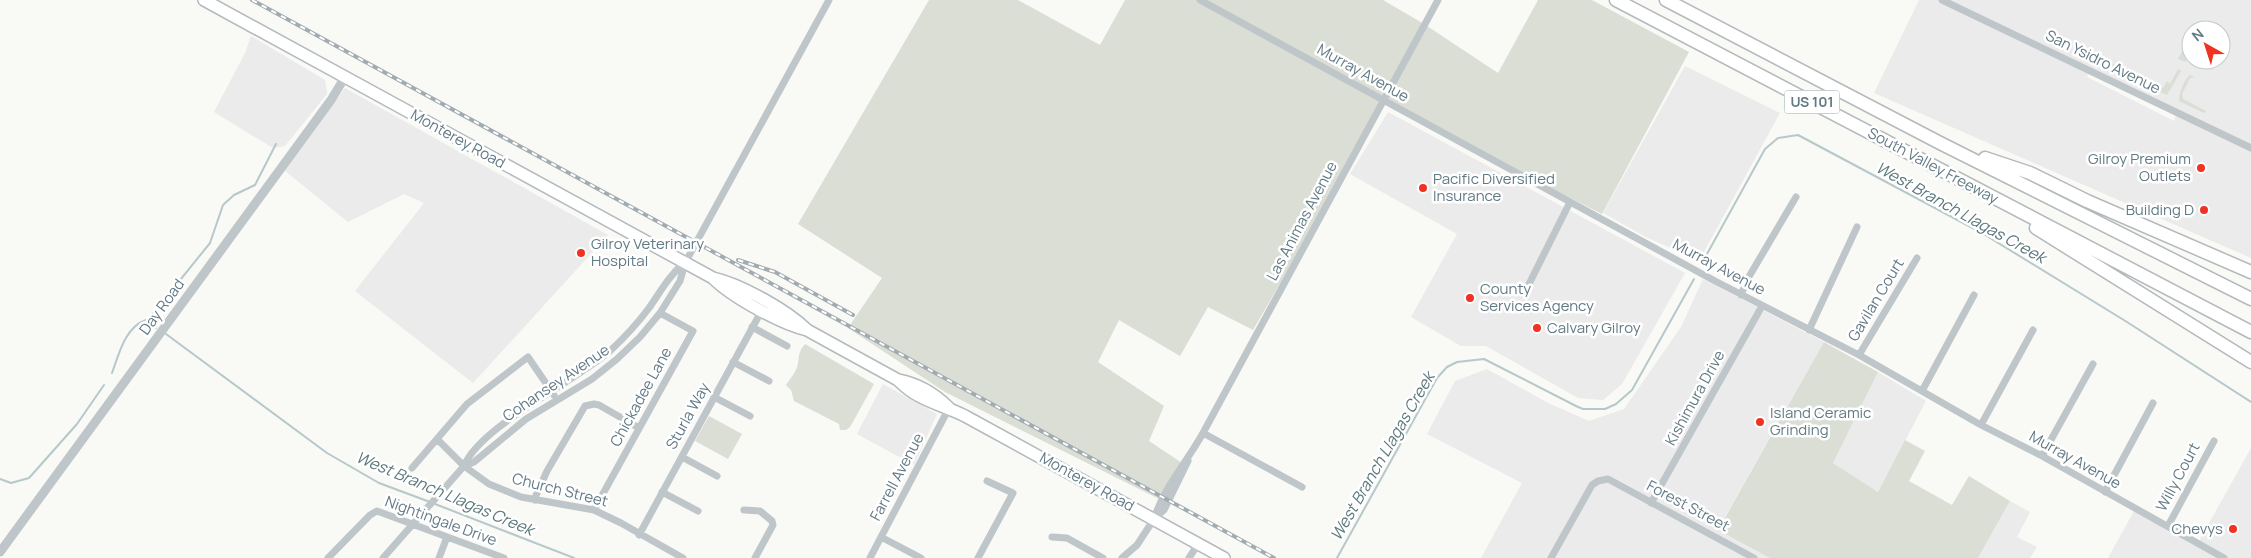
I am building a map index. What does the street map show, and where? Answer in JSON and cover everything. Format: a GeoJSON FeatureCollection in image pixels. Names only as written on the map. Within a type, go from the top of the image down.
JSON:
{"type":"FeatureCollection","features":[{"type":"Feature","properties":{"kind":"highway","name":"South Valley Freeway"},"geometry":{"type":"LineString","coordinates":[[1616,0],[2251,332]]}},
{"type":"Feature","properties":{"kind":"highway","name":"South Valley Freeway"},"geometry":{"type":"LineString","coordinates":[[1666,0],[1940,143],[2251,299]]}},
{"type":"Feature","properties":{"kind":"highway"},"geometry":{"type":"LineString","coordinates":[[1940,143],[2030,174],[2087,201],[2251,272]]}},
{"type":"Feature","properties":{"kind":"highway"},"geometry":{"type":"LineString","coordinates":[[2007,204],[2028,223],[2251,362]]}},
{"type":"Feature","properties":{"kind":"main road","name":"Monterey Road"},"geometry":{"type":"LineString","coordinates":[[204,0],[685,263],[713,278],[728,282],[796,318],[807,330]]}},
{"type":"Feature","properties":{"kind":"main road","name":"Monterey Road"},"geometry":{"type":"LineString","coordinates":[[713,278],[724,290],[791,326],[807,330],[898,380],[918,386],[937,396],[949,408],[1224,558]]}},
{"type":"Feature","properties":{"kind":"street","name":"Cohansey Avenue"},"geometry":{"type":"LineString","coordinates":[[464,466],[474,462],[526,419],[592,379],[640,337],[660,313],[680,281],[685,263],[829,0]]}},
{"type":"Feature","properties":{"kind":"street","name":"Murray Avenue"},"geometry":{"type":"LineString","coordinates":[[1200,0],[1689,267],[1859,355],[1981,425],[2042,456],[2224,558]]}},
{"type":"Feature","properties":{"kind":"street","name":"Las Animas Avenue"},"geometry":{"type":"LineString","coordinates":[[1122,558],[1137,545],[1154,519],[1164,510],[1184,472],[1190,455],[1438,0]]}},
{"type":"Feature","properties":{"kind":"street","name":"San Ysidro Avenue"},"geometry":{"type":"LineString","coordinates":[[1942,0],[2251,148]]}},
{"type":"Feature","properties":{"kind":"street","name":"Day Road"},"geometry":{"type":"LineString","coordinates":[[0,552],[331,100],[345,77]]}},
{"type":"Feature","properties":{"kind":"street"},"geometry":{"type":"LineString","coordinates":[[1741,295],[1747,280],[1796,197]]}},
{"type":"Feature","properties":{"kind":"street"},"geometry":{"type":"LineString","coordinates":[[1528,286],[1570,202]]}},
{"type":"Feature","properties":{"kind":"street"},"geometry":{"type":"LineString","coordinates":[[1809,330],[1857,227]]}},
{"type":"Feature","properties":{"kind":"street","name":"Gavilan Court"},"geometry":{"type":"LineString","coordinates":[[1859,355],[1917,258]]}},
{"type":"Feature","properties":{"kind":"street","name":"Cohansey Avenue"},"geometry":{"type":"LineString","coordinates":[[383,558],[464,466],[468,456],[522,411],[586,370],[610,351],[632,330],[670,276],[685,263]]}},
{"type":"Feature","properties":{"kind":"street"},"geometry":{"type":"LineString","coordinates":[[1922,391],[1974,295]]}},
{"type":"Feature","properties":{"kind":"street","name":"Kishimura Drive"},"geometry":{"type":"LineString","coordinates":[[1651,503],[1762,306]]}},
{"type":"Feature","properties":{"kind":"street","name":"Sturla Way"},"geometry":{"type":"LineString","coordinates":[[639,535],[762,310]]}},
{"type":"Feature","properties":{"kind":"street","name":"Chickadee Lane"},"geometry":{"type":"LineString","coordinates":[[594,510],[693,332],[660,313]]}},
{"type":"Feature","properties":{"kind":"street"},"geometry":{"type":"LineString","coordinates":[[752,327],[787,346]]}},
{"type":"Feature","properties":{"kind":"street"},"geometry":{"type":"LineString","coordinates":[[1981,425],[2033,330]]}},
{"type":"Feature","properties":{"kind":"street"},"geometry":{"type":"LineString","coordinates":[[412,468],[467,404],[528,357],[558,401]]}},
{"type":"Feature","properties":{"kind":"street"},"geometry":{"type":"LineString","coordinates":[[733,362],[769,381]]}},
{"type":"Feature","properties":{"kind":"street"},"geometry":{"type":"LineString","coordinates":[[2042,456],[2093,364]]}},
{"type":"Feature","properties":{"kind":"street"},"geometry":{"type":"LineString","coordinates":[[714,397],[750,416]]}},
{"type":"Feature","properties":{"kind":"street"},"geometry":{"type":"LineString","coordinates":[[2105,492],[2153,403]]}},
{"type":"Feature","properties":{"kind":"street"},"geometry":{"type":"LineString","coordinates":[[534,500],[547,471],[585,406],[599,405],[640,428]]}},
{"type":"Feature","properties":{"kind":"street","name":"Farrell Avenue"},"geometry":{"type":"LineString","coordinates":[[870,558],[949,408]]}},
{"type":"Feature","properties":{"kind":"street"},"geometry":{"type":"LineString","coordinates":[[1203,433],[1302,487]]}},
{"type":"Feature","properties":{"kind":"street","name":"Church Street"},"geometry":{"type":"LineString","coordinates":[[437,439],[464,466],[489,484],[509,493],[534,500],[594,510],[683,558]]}},
{"type":"Feature","properties":{"kind":"street","name":"Willy Court"},"geometry":{"type":"LineString","coordinates":[[2168,526],[2214,441]]}},
{"type":"Feature","properties":{"kind":"street"},"geometry":{"type":"LineString","coordinates":[[682,457],[717,476]]}},
{"type":"Feature","properties":{"kind":"street","name":"Forest Street"},"geometry":{"type":"LineString","coordinates":[[1551,558],[1592,485],[1598,481],[1608,479],[1754,558]]}},
{"type":"Feature","properties":{"kind":"street"},"geometry":{"type":"LineString","coordinates":[[978,558],[1013,493],[987,481]]}},
{"type":"Feature","properties":{"kind":"street"},"geometry":{"type":"LineString","coordinates":[[662,492],[698,511]]}},
{"type":"Feature","properties":{"kind":"street"},"geometry":{"type":"LineString","coordinates":[[744,510],[760,511],[772,521],[773,525],[755,558]]}},
{"type":"Feature","properties":{"kind":"street","name":"Nightingale Drive"},"geometry":{"type":"LineString","coordinates":[[328,558],[373,512],[381,512],[413,523],[504,558]]}},
{"type":"Feature","properties":{"kind":"street"},"geometry":{"type":"LineString","coordinates":[[439,558],[447,537]]}},
{"type":"Feature","properties":{"kind":"street"},"geometry":{"type":"LineString","coordinates":[[881,537],[921,558]]}},
{"type":"Feature","properties":{"kind":"street"},"geometry":{"type":"LineString","coordinates":[[1052,537],[1067,538],[1103,558]]}},
{"type":"Feature","properties":{"kind":"street"},"geometry":{"type":"LineString","coordinates":[[1190,558],[1198,544]]}},
{"type":"Feature","properties":{"kind":"shaded area"},"geometry":{"type":"Polygon","coordinates":[[[929,0],[1018,0],[1100,45],[1125,0],[1383,0],[1424,24],[1498,73],[1538,0],[1592,0],[1689,52],[1602,214],[1468,146],[1387,100],[1253,330],[1208,307],[1180,356],[1119,320],[1098,362],[1164,406],[1149,441],[1188,467],[1169,504],[945,392],[848,328],[882,278],[798,224],[929,0]]]}},
{"type":"Feature","properties":{"kind":"shaded area"},"geometry":{"type":"Polygon","coordinates":[[[1919,0],[2251,0],[2251,258],[1874,93],[1919,0]],[[2089,71],[2087,77],[2174,121],[2177,113],[2089,71]]]}},
{"type":"Feature","properties":{"kind":"shaded area"},"geometry":{"type":"Polygon","coordinates":[[[251,36],[325,80],[327,94],[285,146],[273,148],[214,112],[245,53],[251,36]]]}},
{"type":"Feature","properties":{"kind":"shaded area"},"geometry":{"type":"Polygon","coordinates":[[[2101,58],[2163,88],[2167,81],[2170,84],[2178,69],[2181,71],[2167,95],[2099,63],[2101,58]]]}},
{"type":"Feature","properties":{"kind":"shaded area"},"geometry":{"type":"Polygon","coordinates":[[[1685,66],[1780,113],[1699,261],[1646,237],[1603,213],[1685,66]]]}},
{"type":"Feature","properties":{"kind":"shaded area"},"geometry":{"type":"Polygon","coordinates":[[[2190,75],[2195,77],[2190,78],[2182,94],[2183,99],[2206,111],[2204,113],[2179,101],[2182,87],[2190,75]]]}},
{"type":"Feature","properties":{"kind":"shaded area"},"geometry":{"type":"Polygon","coordinates":[[[345,88],[608,235],[473,383],[355,291],[424,203],[404,194],[348,222],[284,170],[345,88]]]}},
{"type":"Feature","properties":{"kind":"shaded area"},"geometry":{"type":"Polygon","coordinates":[[[1388,112],[1685,273],[1622,384],[1603,400],[1578,398],[1486,346],[1461,346],[1411,317],[1457,234],[1350,174],[1388,112]]]}},
{"type":"Feature","properties":{"kind":"shaded area"},"geometry":{"type":"Polygon","coordinates":[[[1703,279],[1824,342],[1718,529],[1770,558],[1481,558],[1522,483],[1427,434],[1455,381],[1487,369],[1548,403],[1589,421],[1624,409],[1681,327],[1703,279]]]}},
{"type":"Feature","properties":{"kind":"shaded area"},"geometry":{"type":"Polygon","coordinates":[[[1824,342],[1878,372],[1833,463],[1878,492],[1905,440],[1925,451],[1909,481],[1952,505],[1969,476],[2010,501],[1978,558],[1770,558],[1718,530],[1824,342]]]}},
{"type":"Feature","properties":{"kind":"shaded area"},"geometry":{"type":"Polygon","coordinates":[[[805,344],[874,384],[850,427],[846,430],[840,430],[839,424],[794,401],[791,390],[786,385],[796,369],[800,353],[805,344]]]}},
{"type":"Feature","properties":{"kind":"shaded area"},"geometry":{"type":"Polygon","coordinates":[[[1878,372],[1926,401],[1878,492],[1833,463],[1878,372]]]}},
{"type":"Feature","properties":{"kind":"shaded area"},"geometry":{"type":"Polygon","coordinates":[[[883,384],[937,414],[914,465],[857,434],[883,384]]]}},
{"type":"Feature","properties":{"kind":"shaded area"},"geometry":{"type":"Polygon","coordinates":[[[709,416],[742,434],[728,459],[695,441],[709,416]]]}},
{"type":"Feature","properties":{"kind":"shaded area"},"geometry":{"type":"Polygon","coordinates":[[[2251,448],[2251,558],[2108,558],[2134,511],[2199,541],[2251,448]]]}},
{"type":"Feature","properties":{"kind":"shaded area"},"geometry":{"type":"Polygon","coordinates":[[[2010,501],[2030,512],[2017,537],[2037,547],[2030,558],[1978,558],[2010,501]]]}},
{"type":"Feature","properties":{"kind":"waterway","name":"West Branch Llagas Creek"},"geometry":{"type":"LineString","coordinates":[[1702,263],[1765,149],[1778,138],[1798,135],[1982,233],[2127,322],[2251,402]]}},
{"type":"Feature","properties":{"kind":"waterway"},"geometry":{"type":"LineString","coordinates":[[147,321],[210,243],[223,205],[234,195],[255,185],[276,144]]}},
{"type":"Feature","properties":{"kind":"waterway","name":"West Branch Llagas Creek"},"geometry":{"type":"LineString","coordinates":[[1337,558],[1437,378],[1447,367],[1457,362],[1484,359],[1583,409],[1605,409],[1616,404],[1632,390],[1694,279]]}},
{"type":"Feature","properties":{"kind":"waterway","name":"West Branch Llagas Creek"},"geometry":{"type":"LineString","coordinates":[[112,373],[120,350],[133,329],[146,320],[156,328]]}},
{"type":"Feature","properties":{"kind":"waterway","name":"West Branch Llagas Creek"},"geometry":{"type":"LineString","coordinates":[[166,334],[327,453],[379,483],[430,502]]}},
{"type":"Feature","properties":{"kind":"waterway","name":"West Branch Llagas Creek"},"geometry":{"type":"LineString","coordinates":[[0,479],[11,483],[29,478],[77,424],[104,385]]}},
{"type":"Feature","properties":{"kind":"waterway","name":"West Branch Llagas Creek"},"geometry":{"type":"LineString","coordinates":[[435,504],[574,558]]}},
{"type":"Feature","properties":{"kind":"railway"},"geometry":{"type":"LineString","coordinates":[[252,0],[1274,558]]}},
{"type":"Feature","properties":{"kind":"railway"},"geometry":{"type":"LineString","coordinates":[[738,260],[775,272],[853,315]]}},
{"type":"Feature","properties":{"kind":"place","name":"Gilroy Premium Outlets"},"geometry":{"type":"Point","coordinates":[2201,168]}},
{"type":"Feature","properties":{"kind":"place","name":"Pacific Diversified Insurance"},"geometry":{"type":"Point","coordinates":[1423,188]}},
{"type":"Feature","properties":{"kind":"place","name":"Building D"},"geometry":{"type":"Point","coordinates":[2204,210]}},
{"type":"Feature","properties":{"kind":"place","name":"Gilroy Veterinary Hospital"},"geometry":{"type":"Point","coordinates":[581,253]}},
{"type":"Feature","properties":{"kind":"place","name":"County Services Agency"},"geometry":{"type":"Point","coordinates":[1470,298]}},
{"type":"Feature","properties":{"kind":"place","name":"Calvary Gilroy"},"geometry":{"type":"Point","coordinates":[1537,328]}},
{"type":"Feature","properties":{"kind":"place","name":"Island Ceramic Grinding"},"geometry":{"type":"Point","coordinates":[1760,422]}},
{"type":"Feature","properties":{"kind":"place","name":"Chevys"},"geometry":{"type":"Point","coordinates":[2233,529]}}]}
